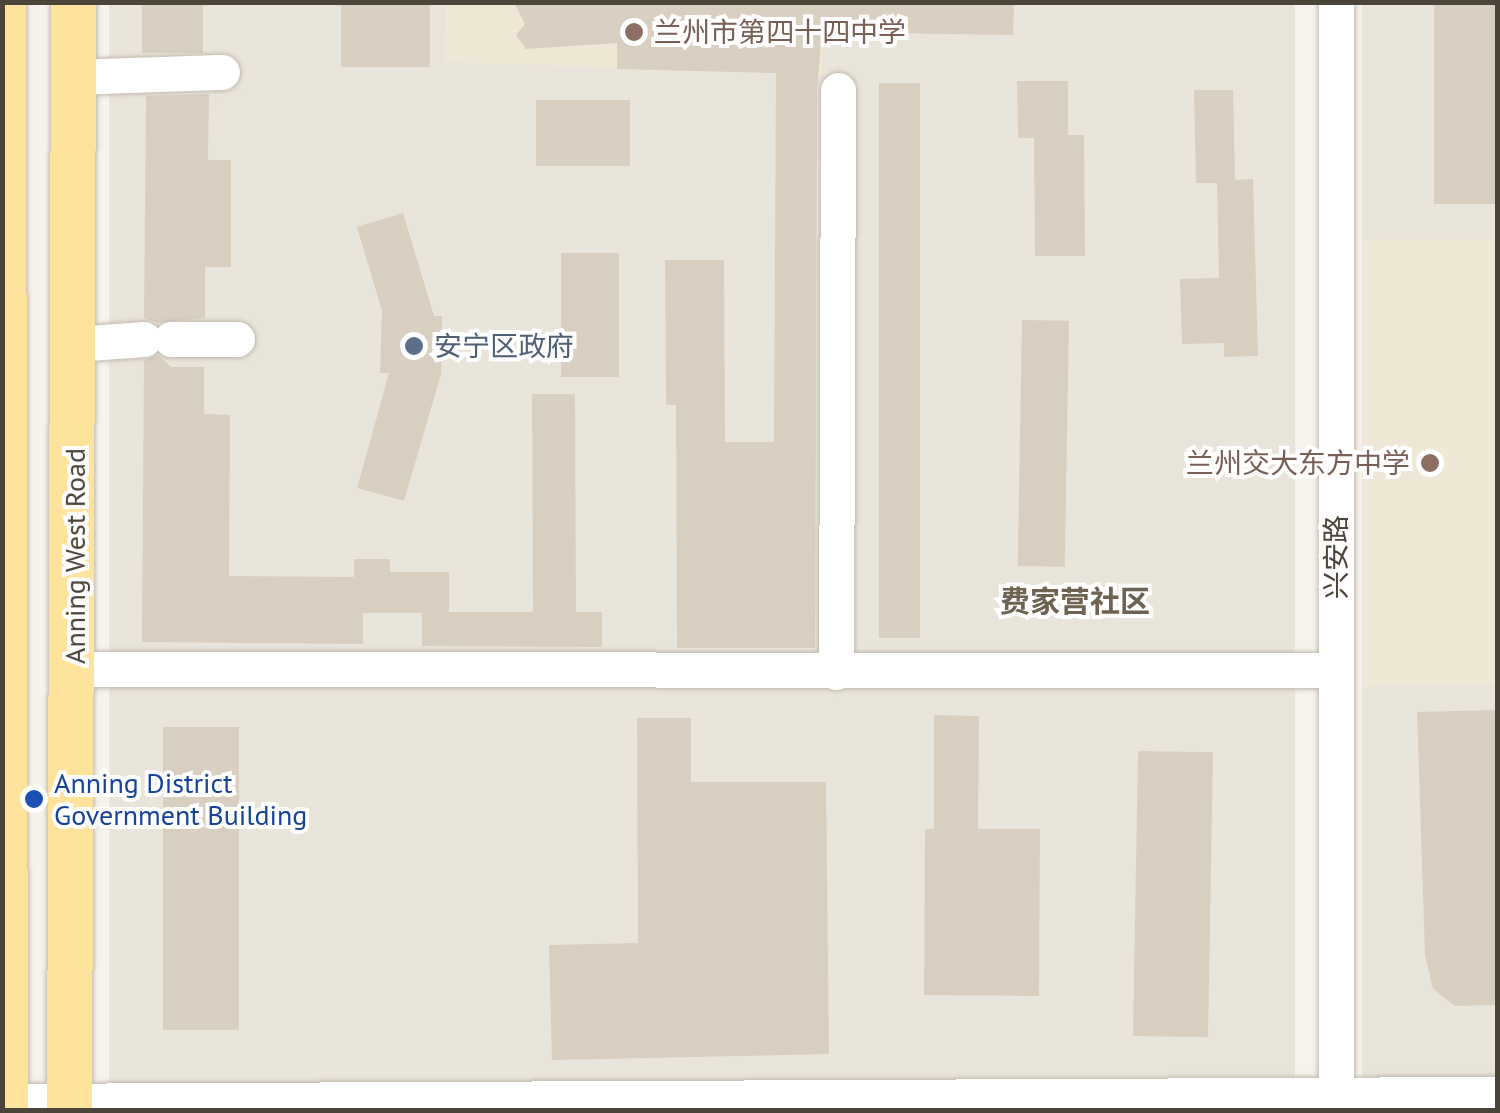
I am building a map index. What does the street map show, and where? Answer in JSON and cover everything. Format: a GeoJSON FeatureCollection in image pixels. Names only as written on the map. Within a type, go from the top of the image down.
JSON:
{"type":"FeatureCollection","features":[{"type":"Feature","properties":{"kind":"main road"},"geometry":{"type":"LineString","coordinates":[[3,2],[4,1104]]}},
{"type":"Feature","properties":{"kind":"main road","name":"Anning West Road"},"geometry":{"type":"LineString","coordinates":[[69,1107],[76,344],[73,2]]}},
{"type":"Feature","properties":{"kind":"street","name":"兴安路"},"geometry":{"type":"LineString","coordinates":[[1336,2],[1336,1102]]}},
{"type":"Feature","properties":{"kind":"street"},"geometry":{"type":"LineString","coordinates":[[76,78],[222,72]]}},
{"type":"Feature","properties":{"kind":"street"},"geometry":{"type":"LineString","coordinates":[[836,672],[838,90]]}},
{"type":"Feature","properties":{"kind":"street"},"geometry":{"type":"LineString","coordinates":[[76,344],[238,340]]}},
{"type":"Feature","properties":{"kind":"street"},"geometry":{"type":"LineString","coordinates":[[74,670],[1336,670]]}},
{"type":"Feature","properties":{"kind":"street"},"geometry":{"type":"LineString","coordinates":[[4,1104],[69,1107],[1336,1102],[1498,1094]]}},
{"type":"Feature","properties":{"kind":"shaded area"},"geometry":{"type":"Polygon","coordinates":[[[109,3],[1295,3],[1295,1110],[109,1110],[109,3]]]}},
{"type":"Feature","properties":{"kind":"shaded area","name":"兰州市第四十四中学"},"geometry":{"type":"Polygon","coordinates":[[[446,3],[823,3],[822,74],[445,62],[446,3]]]}},
{"type":"Feature","properties":{"kind":"shaded area"},"geometry":{"type":"Polygon","coordinates":[[[1362,3],[1497,3],[1497,1110],[1362,1110],[1362,3]]]}},
{"type":"Feature","properties":{"kind":"shaded area","name":"兰州交大东方中学"},"geometry":{"type":"Polygon","coordinates":[[[1363,239],[1497,239],[1497,686],[1363,686],[1363,239]]]}},
{"type":"Feature","properties":{"kind":"building"},"geometry":{"type":"Polygon","coordinates":[[[142,2],[203,2],[203,53],[142,53],[142,2]]]}},
{"type":"Feature","properties":{"kind":"building"},"geometry":{"type":"Polygon","coordinates":[[[341,2],[430,2],[430,67],[341,67],[341,2]]]}},
{"type":"Feature","properties":{"kind":"building"},"geometry":{"type":"Polygon","coordinates":[[[514,2],[1014,2],[1013,35],[822,32],[817,90],[815,648],[677,648],[676,405],[666,405],[665,260],[724,260],[725,442],[774,442],[776,73],[617,69],[617,43],[526,49],[516,35],[525,24],[514,2]]]}},
{"type":"Feature","properties":{"kind":"building"},"geometry":{"type":"Polygon","coordinates":[[[1434,2],[1498,2],[1498,204],[1434,204],[1434,2]]]}},
{"type":"Feature","properties":{"kind":"building"},"geometry":{"type":"Polygon","coordinates":[[[1017,81],[1068,81],[1068,135],[1084,135],[1085,256],[1035,256],[1034,138],[1018,138],[1017,81]]]}},
{"type":"Feature","properties":{"kind":"building"},"geometry":{"type":"Polygon","coordinates":[[[879,83],[920,83],[920,638],[879,638],[879,83]]]}},
{"type":"Feature","properties":{"kind":"building"},"geometry":{"type":"Polygon","coordinates":[[[1194,90],[1233,90],[1235,180],[1253,179],[1258,356],[1224,357],[1224,343],[1182,344],[1180,279],[1219,278],[1217,183],[1196,183],[1194,90]]]}},
{"type":"Feature","properties":{"kind":"building"},"geometry":{"type":"Polygon","coordinates":[[[209,94],[208,160],[231,160],[231,267],[205,267],[205,318],[157,323],[144,318],[146,96],[209,94]]]}},
{"type":"Feature","properties":{"kind":"building"},"geometry":{"type":"Polygon","coordinates":[[[536,100],[630,100],[630,166],[536,166],[536,100]]]}},
{"type":"Feature","properties":{"kind":"building"},"geometry":{"type":"Polygon","coordinates":[[[403,213],[434,316],[442,316],[441,374],[404,501],[357,488],[389,373],[380,373],[382,311],[357,227],[403,213]]]}},
{"type":"Feature","properties":{"kind":"building"},"geometry":{"type":"Polygon","coordinates":[[[561,253],[619,253],[619,377],[561,377],[561,253]]]}},
{"type":"Feature","properties":{"kind":"building"},"geometry":{"type":"Polygon","coordinates":[[[1022,320],[1069,321],[1065,567],[1018,566],[1022,320]]]}},
{"type":"Feature","properties":{"kind":"building"},"geometry":{"type":"Polygon","coordinates":[[[158,355],[171,367],[204,367],[204,414],[230,415],[229,576],[354,577],[354,559],[390,559],[390,572],[449,572],[449,612],[533,612],[532,394],[575,394],[576,612],[602,612],[602,647],[422,646],[422,613],[363,613],[363,644],[142,642],[144,360],[158,355]]]}},
{"type":"Feature","properties":{"kind":"building"},"geometry":{"type":"Polygon","coordinates":[[[1498,710],[1498,1005],[1455,1006],[1433,989],[1425,955],[1417,712],[1498,710]]]}},
{"type":"Feature","properties":{"kind":"building"},"geometry":{"type":"Polygon","coordinates":[[[934,715],[979,716],[978,829],[1040,829],[1039,996],[924,995],[925,829],[934,829],[934,715]]]}},
{"type":"Feature","properties":{"kind":"building"},"geometry":{"type":"Polygon","coordinates":[[[637,718],[691,718],[691,782],[826,782],[829,1054],[552,1060],[549,945],[638,943],[637,718]]]}},
{"type":"Feature","properties":{"kind":"building"},"geometry":{"type":"Polygon","coordinates":[[[163,727],[239,727],[239,1030],[163,1030],[163,727]]]}},
{"type":"Feature","properties":{"kind":"building"},"geometry":{"type":"Polygon","coordinates":[[[1138,751],[1213,752],[1208,1037],[1133,1036],[1138,751]]]}},
{"type":"Feature","properties":{"kind":"place","name":"兰州市第四十四中学"},"geometry":{"type":"Point","coordinates":[634,32]}},
{"type":"Feature","properties":{"kind":"place","name":"安宁区政府"},"geometry":{"type":"Point","coordinates":[414,346]}},
{"type":"Feature","properties":{"kind":"place","name":"兰州交大东方中学"},"geometry":{"type":"Point","coordinates":[1430,463]}},
{"type":"Feature","properties":{"kind":"place","name":"Anning District Government Building"},"geometry":{"type":"Point","coordinates":[34,799]}},
{"type":"Feature","properties":{"kind":"district","name":"费家营社区"},"geometry":{"type":"Point","coordinates":[1075,601]}}]}
